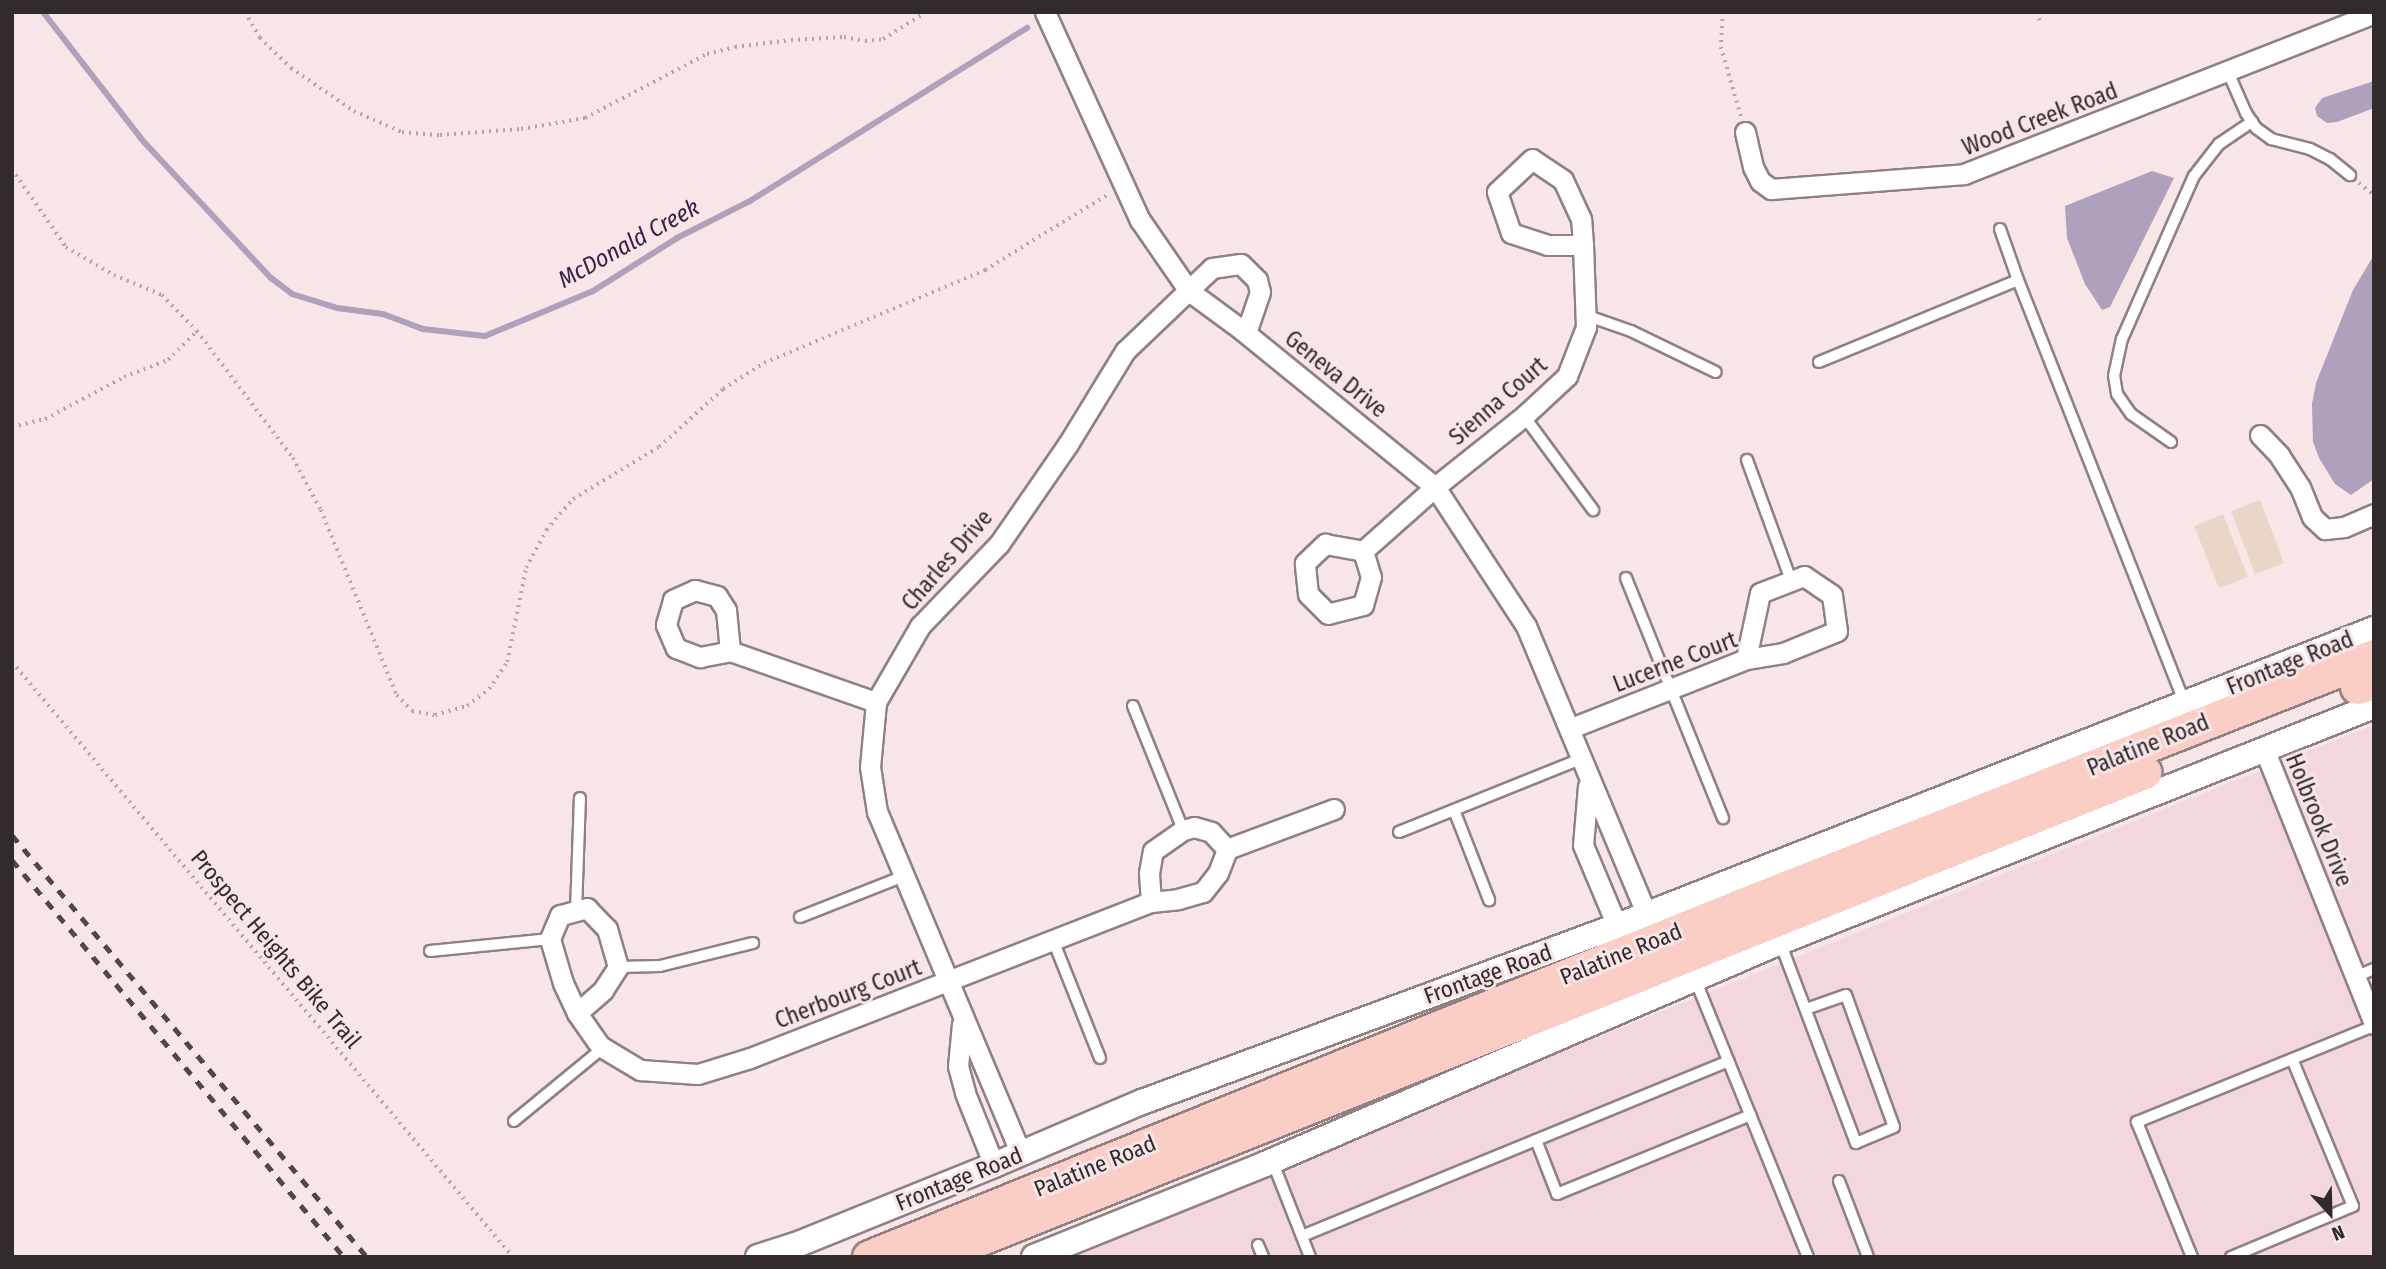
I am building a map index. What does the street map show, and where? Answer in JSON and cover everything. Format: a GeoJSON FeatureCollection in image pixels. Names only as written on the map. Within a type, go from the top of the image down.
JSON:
{"type":"FeatureCollection","features":[{"type":"Feature","properties":{"kind":"highway","name":"Palatine Road"},"geometry":{"type":"LineString","coordinates":[[869,1257],[1738,907],[2374,656]]}},
{"type":"Feature","properties":{"kind":"highway","name":"Palatine Road"},"geometry":{"type":"LineString","coordinates":[[934,1257],[2370,689]]}},
{"type":"Feature","properties":{"kind":"street","name":"Wood Creek Road"},"geometry":{"type":"LineString","coordinates":[[1745,132],[1753,167],[1760,181],[1771,189],[1931,179],[1965,174],[2374,13]]}},
{"type":"Feature","properties":{"kind":"street","name":"Geneva Drive"},"geometry":{"type":"LineString","coordinates":[[1048,21],[1140,219],[1189,291],[1246,333],[1435,487],[1526,625],[1647,915]]}},
{"type":"Feature","properties":{"kind":"street","name":"Sienna Court"},"geometry":{"type":"LineString","coordinates":[[1363,551],[1435,487],[1524,416],[1567,376],[1586,327],[1583,245],[1581,219],[1563,180],[1532,159],[1497,192],[1511,233],[1547,245],[1583,245]]}},
{"type":"Feature","properties":{"kind":"street","name":"Charles Drive"},"geometry":{"type":"LineString","coordinates":[[1021,1154],[877,812],[870,767],[876,702],[920,626],[999,544],[1068,444],[1125,351],[1212,268],[1241,264],[1251,271],[1261,292],[1246,333]]}},
{"type":"Feature","properties":{"kind":"street"},"geometry":{"type":"LineString","coordinates":[[2260,435],[2279,455],[2300,487],[2312,517],[2325,529],[2344,527],[2374,514]]}},
{"type":"Feature","properties":{"kind":"street","name":"Lucerne Court"},"geometry":{"type":"LineString","coordinates":[[1571,728],[1746,659],[1783,653],[1837,631],[1832,595],[1804,576],[1791,580]]}},
{"type":"Feature","properties":{"kind":"street"},"geometry":{"type":"LineString","coordinates":[[1746,659],[1760,593],[1791,580]]}},
{"type":"Feature","properties":{"kind":"street"},"geometry":{"type":"LineString","coordinates":[[730,650],[726,610],[717,596],[695,590],[673,600],[666,625],[676,648],[700,657],[730,650],[876,702]]}},
{"type":"Feature","properties":{"kind":"street","name":"Frontage Road"},"geometry":{"type":"LineString","coordinates":[[758,1257],[994,1165],[1142,1102],[1647,915],[2374,629]]}},
{"type":"Feature","properties":{"kind":"street"},"geometry":{"type":"LineString","coordinates":[[1034,1257],[1272,1160],[1780,942],[2264,751],[2370,689]]}},
{"type":"Feature","properties":{"kind":"street","name":"Holbrook Drive"},"geometry":{"type":"LineString","coordinates":[[2264,751],[2374,1025]]}},
{"type":"Feature","properties":{"kind":"street","name":"Geneva Drive"},"geometry":{"type":"LineString","coordinates":[[1589,781],[1583,845],[1617,926]]}},
{"type":"Feature","properties":{"kind":"street"},"geometry":{"type":"LineString","coordinates":[[1151,902],[1149,873],[1153,851],[1183,830],[1194,827],[1211,832],[1227,849],[1334,809]]}},
{"type":"Feature","properties":{"kind":"street","name":"Cherbourg Court"},"geometry":{"type":"LineString","coordinates":[[550,939],[577,1013],[603,1048],[640,1070],[698,1074],[1151,902],[1178,899],[1203,892],[1218,873],[1227,849]]}},
{"type":"Feature","properties":{"kind":"street"},"geometry":{"type":"LineString","coordinates":[[550,939],[560,915],[587,908],[607,929],[618,967],[603,990],[577,1013]]}},
{"type":"Feature","properties":{"kind":"street","name":"Charles Drive"},"geometry":{"type":"LineString","coordinates":[[962,1019],[958,1066],[965,1093],[994,1165]]}},
{"type":"Feature","properties":{"kind":"lane"},"geometry":{"type":"LineString","coordinates":[[2228,72],[2252,122],[2271,139],[2310,149],[2330,159],[2350,175]]}},
{"type":"Feature","properties":{"kind":"lane"},"geometry":{"type":"LineString","coordinates":[[2171,442],[2131,414],[2117,394],[2114,376],[2122,339],[2194,176],[2219,144],[2252,122]]}},
{"type":"Feature","properties":{"kind":"lane"},"geometry":{"type":"LineString","coordinates":[[2000,229],[2185,705]]}},
{"type":"Feature","properties":{"kind":"lane"},"geometry":{"type":"LineString","coordinates":[[1819,362],[2018,280]]}},
{"type":"Feature","properties":{"kind":"lane"},"geometry":{"type":"LineString","coordinates":[[1586,315],[1631,331],[1716,372]]}},
{"type":"Feature","properties":{"kind":"lane"},"geometry":{"type":"LineString","coordinates":[[1524,416],[1593,510]]}},
{"type":"Feature","properties":{"kind":"lane"},"geometry":{"type":"LineString","coordinates":[[1747,460],[1791,580]]}},
{"type":"Feature","properties":{"kind":"lane"},"geometry":{"type":"LineString","coordinates":[[1626,578],[1723,818]]}},
{"type":"Feature","properties":{"kind":"lane"},"geometry":{"type":"LineString","coordinates":[[1133,706],[1183,830]]}},
{"type":"Feature","properties":{"kind":"lane"},"geometry":{"type":"LineString","coordinates":[[1399,832],[1581,759]]}},
{"type":"Feature","properties":{"kind":"lane"},"geometry":{"type":"LineString","coordinates":[[576,911],[580,798]]}},
{"type":"Feature","properties":{"kind":"lane"},"geometry":{"type":"LineString","coordinates":[[1454,810],[1489,900]]}},
{"type":"Feature","properties":{"kind":"lane"},"geometry":{"type":"LineString","coordinates":[[800,917],[904,876]]}},
{"type":"Feature","properties":{"kind":"lane"},"geometry":{"type":"LineString","coordinates":[[430,951],[550,939]]}},
{"type":"Feature","properties":{"kind":"lane"},"geometry":{"type":"LineString","coordinates":[[1053,940],[1100,1058]]}},
{"type":"Feature","properties":{"kind":"lane"},"geometry":{"type":"LineString","coordinates":[[1780,942],[1856,1143],[1894,1127],[1846,995],[1806,1009]]}},
{"type":"Feature","properties":{"kind":"lane"},"geometry":{"type":"LineString","coordinates":[[618,967],[660,965],[753,943]]}},
{"type":"Feature","properties":{"kind":"lane"},"geometry":{"type":"LineString","coordinates":[[2355,977],[2374,969]]}},
{"type":"Feature","properties":{"kind":"lane"},"geometry":{"type":"LineString","coordinates":[[1695,978],[1808,1257]]}},
{"type":"Feature","properties":{"kind":"lane"},"geometry":{"type":"LineString","coordinates":[[2192,1257],[2137,1122],[2374,1025]]}},
{"type":"Feature","properties":{"kind":"lane"},"geometry":{"type":"LineString","coordinates":[[514,1121],[603,1048]]}},
{"type":"Feature","properties":{"kind":"lane"},"geometry":{"type":"LineString","coordinates":[[2231,1257],[2353,1206],[2292,1059]]}},
{"type":"Feature","properties":{"kind":"lane"},"geometry":{"type":"LineString","coordinates":[[1302,1236],[1729,1061]]}},
{"type":"Feature","properties":{"kind":"lane"},"geometry":{"type":"LineString","coordinates":[[1536,1140],[1558,1194],[1751,1115]]}},
{"type":"Feature","properties":{"kind":"lane"},"geometry":{"type":"LineString","coordinates":[[1272,1160],[1310,1257]]}},
{"type":"Feature","properties":{"kind":"lane"},"geometry":{"type":"LineString","coordinates":[[1839,1181],[1868,1257]]}},
{"type":"Feature","properties":{"kind":"lane"},"geometry":{"type":"LineString","coordinates":[[1258,1245],[1263,1257]]}},
{"type":"Feature","properties":{"kind":"path"},"geometry":{"type":"LineString","coordinates":[[245,12],[260,37],[292,68],[354,111],[402,132],[440,135],[521,129],[584,118],[708,54],[791,40],[844,37],[865,41],[883,39],[926,12]]}},
{"type":"Feature","properties":{"kind":"path"},"geometry":{"type":"LineString","coordinates":[[1723,12],[1721,47],[1745,132]]}},
{"type":"Feature","properties":{"kind":"path"},"geometry":{"type":"LineString","coordinates":[[2037,12],[2041,25]]}},
{"type":"Feature","properties":{"kind":"path"},"geometry":{"type":"LineString","coordinates":[[12,169],[66,247],[114,275],[162,295],[197,331],[293,458],[321,510],[397,695],[412,711],[435,715],[467,706],[489,689],[501,671],[506,662],[526,568],[546,530],[573,499],[659,447],[723,389],[764,363],[985,270],[1124,184]]}},
{"type":"Feature","properties":{"kind":"path"},"geometry":{"type":"LineString","coordinates":[[12,427],[45,419],[124,377],[168,360],[197,331]]}},
{"type":"Feature","properties":{"kind":"path","name":"Prospect Heights Bike Trail"},"geometry":{"type":"LineString","coordinates":[[12,662],[513,1257]]}},
{"type":"Feature","properties":{"kind":"shaded area"},"geometry":{"type":"Polygon","coordinates":[[[2374,81],[2374,108],[2337,122],[2327,123],[2317,116],[2315,108],[2322,98],[2374,81]]]}},
{"type":"Feature","properties":{"kind":"shaded area"},"geometry":{"type":"Polygon","coordinates":[[[2152,171],[2174,178],[2110,307],[2102,310],[2085,284],[2067,238],[2065,206],[2152,171]]]}},
{"type":"Feature","properties":{"kind":"shaded area"},"geometry":{"type":"Polygon","coordinates":[[[2374,255],[2374,479],[2351,495],[2335,484],[2319,458],[2313,442],[2312,404],[2316,383],[2353,290],[2374,255]]]}},
{"type":"Feature","properties":{"kind":"shaded area"},"geometry":{"type":"Polygon","coordinates":[[[2260,500],[2284,563],[2255,574],[2231,511],[2260,500]]]}},
{"type":"Feature","properties":{"kind":"shaded area"},"geometry":{"type":"Polygon","coordinates":[[[2223,514],[2248,577],[2219,588],[2194,526],[2223,514]]]}},
{"type":"Feature","properties":{"kind":"shaded area"},"geometry":{"type":"Polygon","coordinates":[[[2374,725],[2374,1257],[1056,1257],[1749,976],[2374,725]]]}},
{"type":"Feature","properties":{"kind":"waterway","name":"McDonald Creek"},"geometry":{"type":"LineString","coordinates":[[43,12],[144,142],[271,278],[292,294],[337,308],[383,314],[423,329],[485,336],[593,291],[677,238],[750,201],[1027,28]]}},
{"type":"Feature","properties":{"kind":"railway"},"geometry":{"type":"LineString","coordinates":[[12,835],[367,1257]]}},
{"type":"Feature","properties":{"kind":"railway"},"geometry":{"type":"LineString","coordinates":[[12,860],[344,1257]]}}]}
